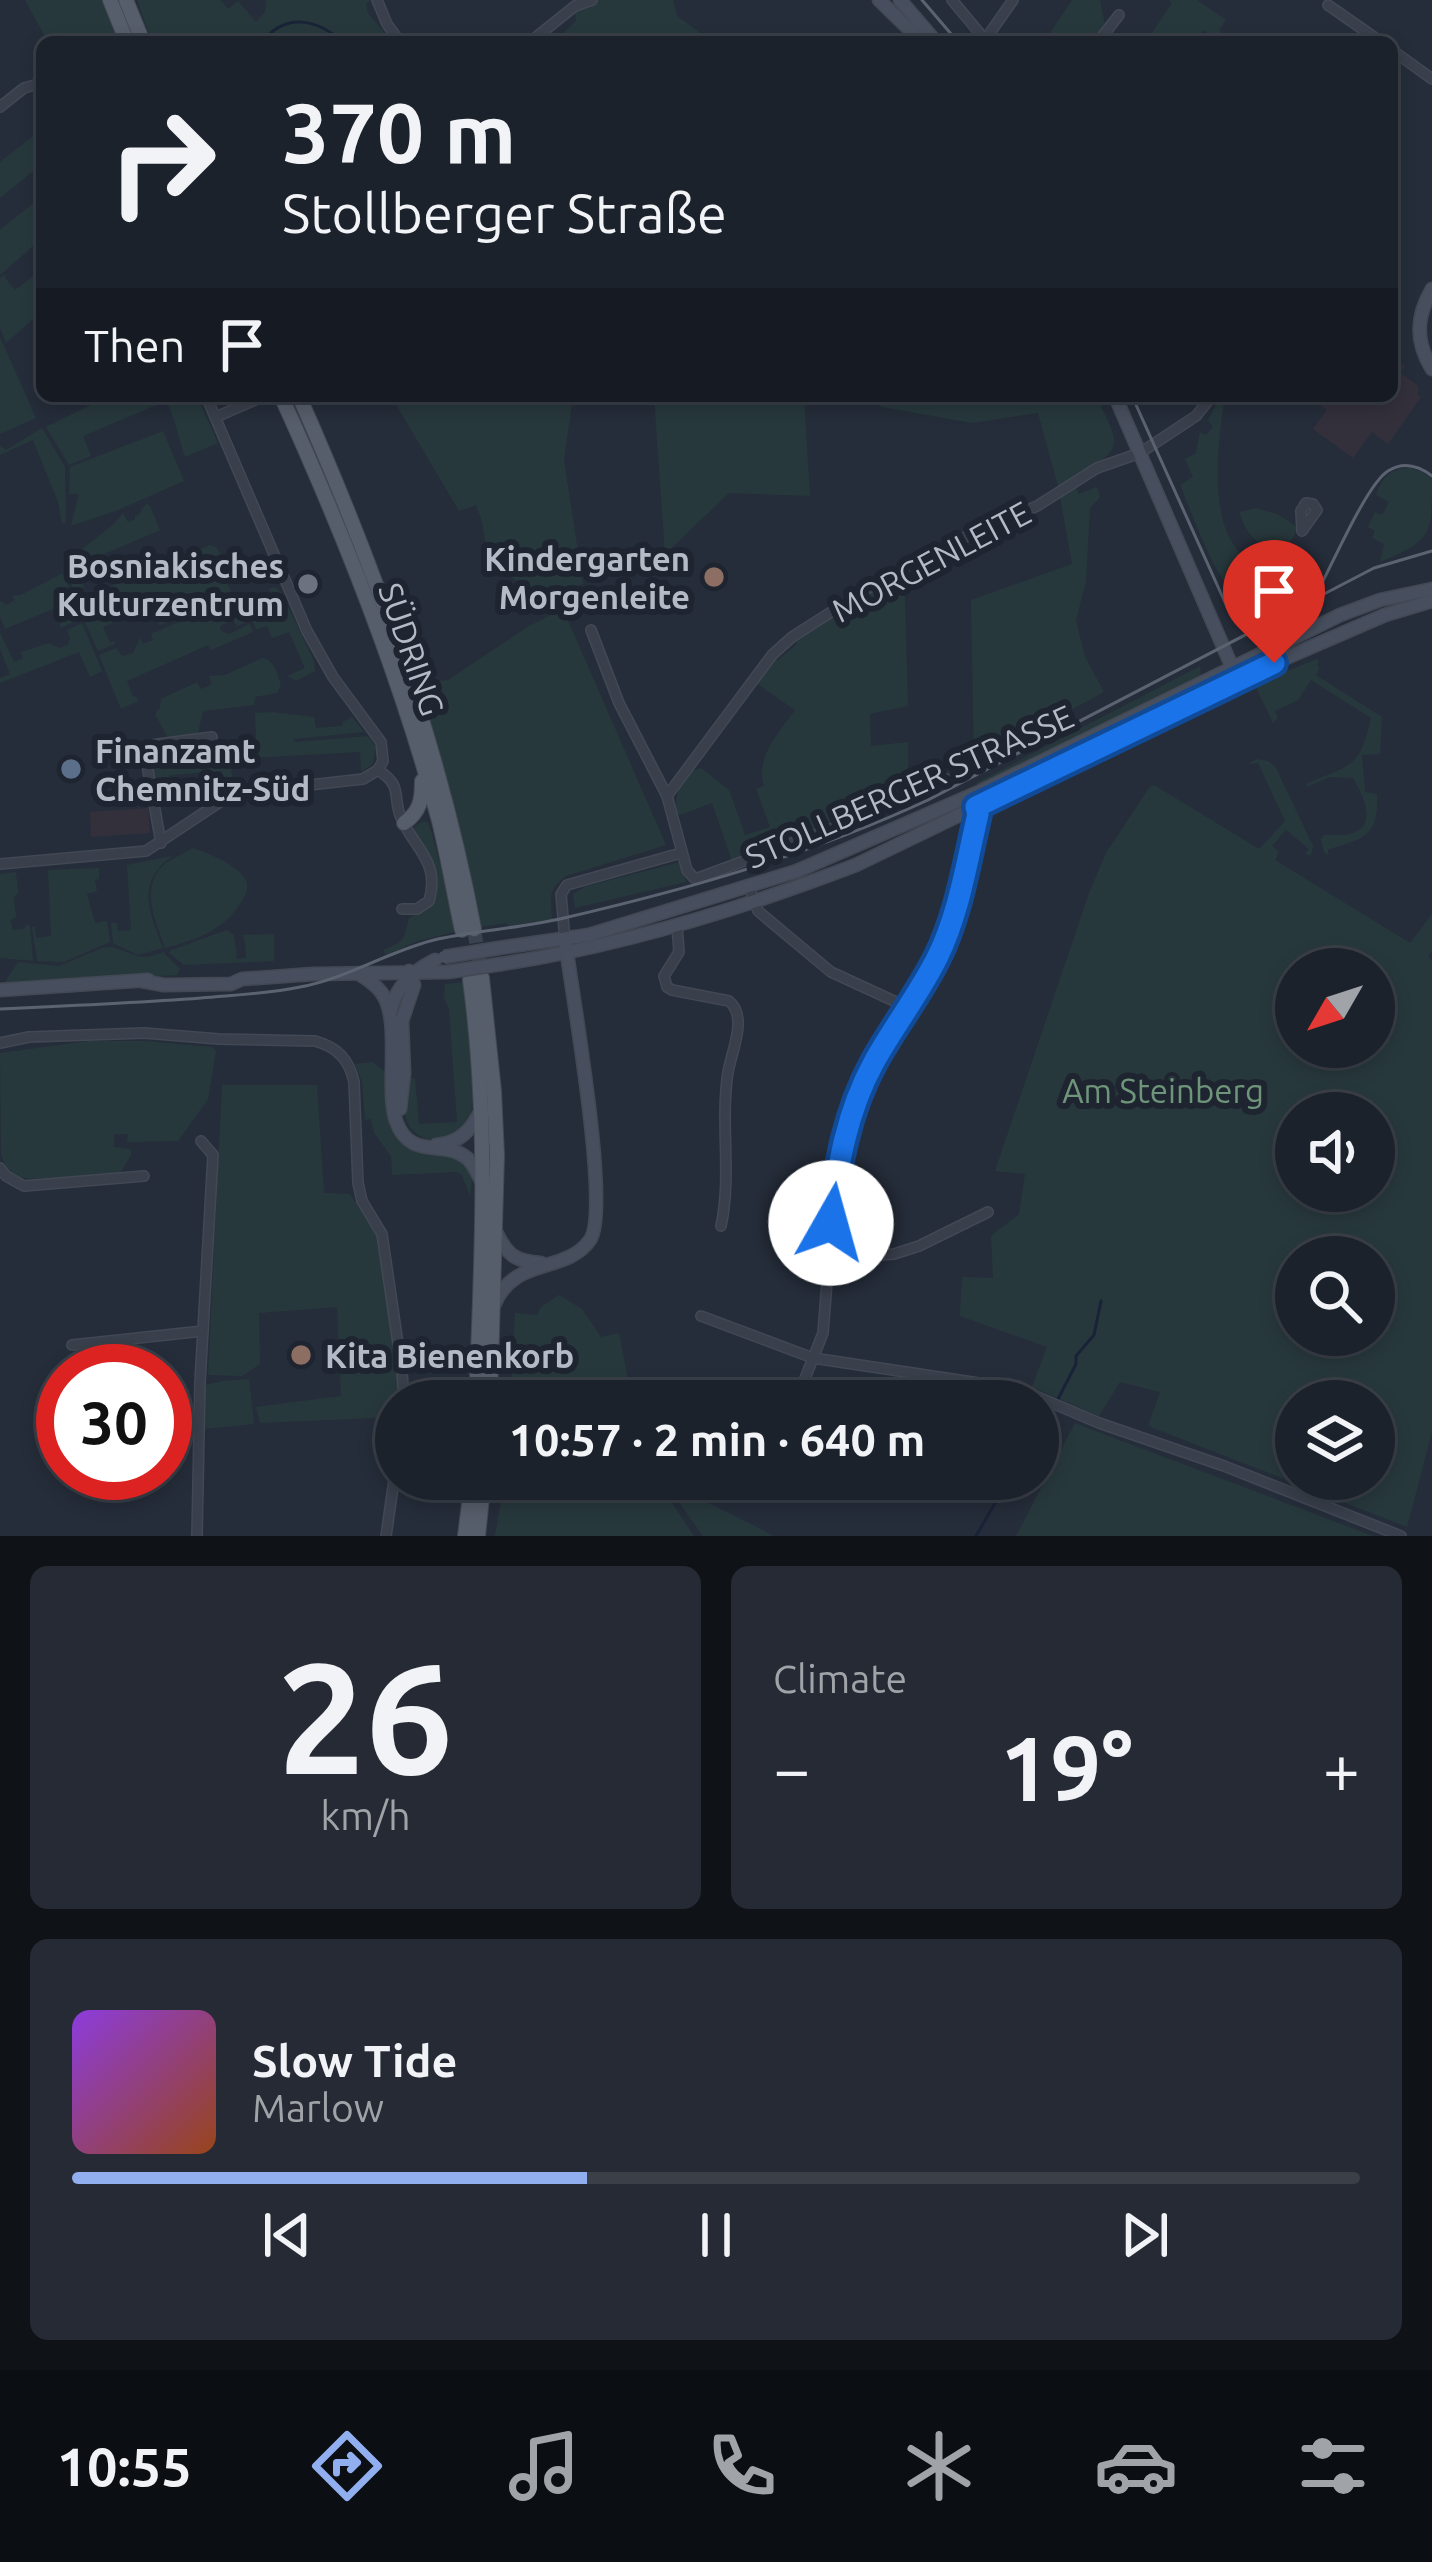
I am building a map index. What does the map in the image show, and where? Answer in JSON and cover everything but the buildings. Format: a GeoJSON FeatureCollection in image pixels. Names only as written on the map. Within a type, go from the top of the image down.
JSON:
{"type":"FeatureCollection","features":[{"type":"Feature","properties":{"kind":"main road"},"geometry":{"type":"LineString","coordinates":[[110,0],[125,36]]}},
{"type":"Feature","properties":{"kind":"main road"},"geometry":{"type":"LineString","coordinates":[[126,0],[141,36]]}},
{"type":"Feature","properties":{"kind":"main road"},"geometry":{"type":"LineString","coordinates":[[879,0],[916,36]]}},
{"type":"Feature","properties":{"kind":"main road"},"geometry":{"type":"LineString","coordinates":[[900,0],[931,36]]}},
{"type":"Feature","properties":{"kind":"main road"},"geometry":{"type":"LineString","coordinates":[[1432,289],[1423,304],[1418,331],[1432,369]]}},
{"type":"Feature","properties":{"kind":"main road","name":"SÜDRING"},"geometry":{"type":"LineString","coordinates":[[284,402],[377,627],[468,929],[452,818],[392,623],[302,402]]}},
{"type":"Feature","properties":{"kind":"main road"},"geometry":{"type":"LineString","coordinates":[[1118,402],[1235,674]]}},
{"type":"Feature","properties":{"kind":"main road","name":"STOLLBERGER STRASSE"},"geometry":{"type":"LineString","coordinates":[[0,990],[231,976],[388,974],[442,966],[499,948],[566,947],[589,935],[856,865],[1360,607],[1432,589]]}},
{"type":"Feature","properties":{"kind":"main road","name":"STOLLBERGER STRASSE"},"geometry":{"type":"LineString","coordinates":[[442,966],[501,964],[677,925],[1235,674],[1432,601]]}},
{"type":"Feature","properties":{"kind":"main road"},"geometry":{"type":"LineString","coordinates":[[406,826],[420,807],[422,764]]}},
{"type":"Feature","properties":{"kind":"main road"},"geometry":{"type":"LineString","coordinates":[[406,826],[425,823],[446,854]]}},
{"type":"Feature","properties":{"kind":"main road"},"geometry":{"type":"LineString","coordinates":[[494,1306],[509,1280],[580,1250],[597,1224],[597,1176],[566,947]]}},
{"type":"Feature","properties":{"kind":"main road"},"geometry":{"type":"LineString","coordinates":[[411,997],[442,966]]}},
{"type":"Feature","properties":{"kind":"main road"},"geometry":{"type":"LineString","coordinates":[[408,972],[414,985],[402,1021],[400,1115],[407,1130],[429,1145],[449,1143],[466,1134],[482,1107]]}},
{"type":"Feature","properties":{"kind":"main road"},"geometry":{"type":"LineString","coordinates":[[408,972],[393,1000],[390,1020],[392,1100],[398,1126],[420,1146],[464,1156],[484,1186]]}},
{"type":"Feature","properties":{"kind":"main road"},"geometry":{"type":"LineString","coordinates":[[358,974],[384,996],[390,1020]]}},
{"type":"Feature","properties":{"kind":"main road"},"geometry":{"type":"LineString","coordinates":[[477,1380],[484,1186],[476,979],[494,1091],[491,1380]]}},
{"type":"Feature","properties":{"kind":"main road"},"geometry":{"type":"LineString","coordinates":[[496,1232],[513,1258],[554,1262]]}},
{"type":"Feature","properties":{"kind":"main road"},"geometry":{"type":"LineString","coordinates":[[465,1536],[469,1500]]}},
{"type":"Feature","properties":{"kind":"main road"},"geometry":{"type":"LineString","coordinates":[[478,1536],[482,1500]]}},
{"type":"Feature","properties":{"kind":"street"},"geometry":{"type":"LineString","coordinates":[[377,0],[396,36]]}},
{"type":"Feature","properties":{"kind":"street"},"geometry":{"type":"LineString","coordinates":[[538,36],[575,6],[592,0]]}},
{"type":"Feature","properties":{"kind":"street"},"geometry":{"type":"LineString","coordinates":[[952,0],[982,36]]}},
{"type":"Feature","properties":{"kind":"street"},"geometry":{"type":"LineString","coordinates":[[989,36],[1013,0]]}},
{"type":"Feature","properties":{"kind":"street"},"geometry":{"type":"LineString","coordinates":[[1328,5],[1372,36]]}},
{"type":"Feature","properties":{"kind":"street"},"geometry":{"type":"LineString","coordinates":[[1103,36],[1119,15]]}},
{"type":"Feature","properties":{"kind":"street"},"geometry":{"type":"LineString","coordinates":[[1398,54],[1432,79]]}},
{"type":"Feature","properties":{"kind":"street"},"geometry":{"type":"LineString","coordinates":[[0,107],[36,84]]}},
{"type":"Feature","properties":{"kind":"street"},"geometry":{"type":"LineString","coordinates":[[0,864],[135,854],[161,843],[238,793],[355,781],[378,770],[383,761],[381,742],[333,677],[307,631],[209,402]]}},
{"type":"Feature","properties":{"kind":"street"},"geometry":{"type":"LineString","coordinates":[[216,417],[250,402]]}},
{"type":"Feature","properties":{"kind":"street","name":"MORGENLEITE"},"geometry":{"type":"LineString","coordinates":[[667,796],[772,655],[792,638],[913,563],[1037,506],[1097,468],[1140,453],[1184,425],[1208,402]]}},
{"type":"Feature","properties":{"kind":"street"},"geometry":{"type":"LineString","coordinates":[[566,947],[561,894],[567,885],[681,854],[667,796],[620,703],[591,630]]}},
{"type":"Feature","properties":{"kind":"street"},"geometry":{"type":"LineString","coordinates":[[161,843],[147,749],[212,737]]}},
{"type":"Feature","properties":{"kind":"street"},"geometry":{"type":"LineString","coordinates":[[378,770],[397,790],[399,812],[430,865],[431,894],[424,907],[402,909]]}},
{"type":"Feature","properties":{"kind":"street","name":"STOLLBERGER STRASSE"},"geometry":{"type":"LineString","coordinates":[[681,854],[690,875],[698,878],[853,821],[947,779]]}},
{"type":"Feature","properties":{"kind":"street"},"geometry":{"type":"LineString","coordinates":[[804,1380],[823,1333],[836,1180],[852,1112],[874,1062],[940,953],[962,885],[976,807]]}},
{"type":"Feature","properties":{"kind":"street"},"geometry":{"type":"LineString","coordinates":[[751,894],[758,911],[831,972],[908,1007]]}},
{"type":"Feature","properties":{"kind":"street"},"geometry":{"type":"LineString","coordinates":[[677,925],[679,952],[664,976],[667,987],[729,1000],[739,1015],[725,1096],[722,1226]]}},
{"type":"Feature","properties":{"kind":"street"},"geometry":{"type":"LineString","coordinates":[[0,1043],[29,1037],[144,1033],[315,1041],[338,1052],[353,1082],[358,1184],[362,1201],[382,1234],[403,1380]]}},
{"type":"Feature","properties":{"kind":"street"},"geometry":{"type":"LineString","coordinates":[[196,1536],[212,1155],[201,1141]]}},
{"type":"Feature","properties":{"kind":"street"},"geometry":{"type":"LineString","coordinates":[[0,1168],[24,1186],[144,1176]]}},
{"type":"Feature","properties":{"kind":"street"},"geometry":{"type":"LineString","coordinates":[[827,1258],[894,1253],[919,1246],[988,1212]]}},
{"type":"Feature","properties":{"kind":"street"},"geometry":{"type":"LineString","coordinates":[[701,1316],[813,1358],[1019,1389],[1401,1536]]}},
{"type":"Feature","properties":{"kind":"street"},"geometry":{"type":"LineString","coordinates":[[81,1344],[203,1331]]}},
{"type":"Feature","properties":{"kind":"street"},"geometry":{"type":"LineString","coordinates":[[386,1536],[391,1500]]}},
{"type":"Feature","properties":{"kind":"shaded area"},"geometry":{"type":"Polygon","coordinates":[[[1398,361],[1405,366],[1400,373],[1417,385],[1421,397],[1388,444],[1372,432],[1353,458],[1313,429],[1327,410],[1316,402],[1398,402],[1398,361]]]}},
{"type":"Feature","properties":{"kind":"shaded area"},"geometry":{"type":"Polygon","coordinates":[[[148,808],[150,833],[91,837],[90,812],[148,808]]]}},
{"type":"Feature","properties":{"kind":"green space"},"geometry":{"type":"Polygon","coordinates":[[[25,0],[108,0],[123,36],[45,36],[25,0]]]}},
{"type":"Feature","properties":{"kind":"green space"},"geometry":{"type":"Polygon","coordinates":[[[137,0],[220,0],[228,9],[238,1],[256,22],[265,12],[266,0],[371,0],[366,4],[368,13],[387,36],[150,36],[137,0]]]}},
{"type":"Feature","properties":{"kind":"green space"},"geometry":{"type":"Polygon","coordinates":[[[574,0],[673,0],[677,16],[705,36],[560,36],[576,21],[574,0]]]}},
{"type":"Feature","properties":{"kind":"green space"},"geometry":{"type":"Polygon","coordinates":[[[1072,0],[1100,0],[1105,25],[1098,36],[1048,36],[1072,0]]]}},
{"type":"Feature","properties":{"kind":"green space"},"geometry":{"type":"Polygon","coordinates":[[[1169,0],[1197,0],[1226,20],[1219,30],[1224,36],[1204,30],[1198,36],[1150,36],[1172,3],[1169,0]]]}},
{"type":"Feature","properties":{"kind":"green space"},"geometry":{"type":"Polygon","coordinates":[[[36,134],[36,169],[0,198],[0,162],[36,134]]]}},
{"type":"Feature","properties":{"kind":"green space"},"geometry":{"type":"Polygon","coordinates":[[[36,201],[36,243],[0,275],[0,230],[36,201]]]}},
{"type":"Feature","properties":{"kind":"green space"},"geometry":{"type":"Polygon","coordinates":[[[5,274],[15,290],[36,274],[36,316],[6,343],[0,328],[0,278],[5,274]]]}},
{"type":"Feature","properties":{"kind":"green space"},"geometry":{"type":"Polygon","coordinates":[[[0,337],[36,418],[0,434],[0,337]]]}},
{"type":"Feature","properties":{"kind":"green space"},"geometry":{"type":"Polygon","coordinates":[[[97,402],[164,402],[83,436],[91,456],[69,465],[46,427],[97,402]]]}},
{"type":"Feature","properties":{"kind":"green space"},"geometry":{"type":"Polygon","coordinates":[[[166,402],[200,402],[218,443],[185,457],[166,402]]]}},
{"type":"Feature","properties":{"kind":"green space"},"geometry":{"type":"Polygon","coordinates":[[[395,402],[572,402],[564,460],[583,584],[542,591],[511,577],[488,559],[476,505],[459,511],[395,402]]]}},
{"type":"Feature","properties":{"kind":"green space"},"geometry":{"type":"Polygon","coordinates":[[[654,402],[804,402],[810,496],[729,493],[665,554],[654,402]]]}},
{"type":"Feature","properties":{"kind":"green space"},"geometry":{"type":"Polygon","coordinates":[[[876,402],[1099,402],[1114,437],[1110,453],[1073,478],[1079,494],[1097,487],[1100,497],[1090,508],[1086,581],[1076,620],[1085,657],[1104,692],[974,762],[971,600],[1072,564],[1058,486],[1038,413],[972,423],[876,402]]]}},
{"type":"Feature","properties":{"kind":"green space"},"geometry":{"type":"Polygon","coordinates":[[[1218,402],[1224,402],[1218,488],[1228,534],[1239,552],[1256,564],[1287,570],[1308,584],[1286,609],[1265,616],[1246,607],[1229,588],[1200,534],[1180,485],[1193,477],[1185,459],[1196,453],[1200,432],[1206,435],[1213,427],[1208,420],[1218,402]]]}},
{"type":"Feature","properties":{"kind":"green space"},"geometry":{"type":"Polygon","coordinates":[[[42,428],[65,467],[66,522],[62,524],[33,440],[0,455],[0,446],[6,450],[42,428]]]}},
{"type":"Feature","properties":{"kind":"green space"},"geometry":{"type":"Polygon","coordinates":[[[163,431],[184,481],[71,526],[79,494],[69,494],[70,467],[163,431]]]}},
{"type":"Feature","properties":{"kind":"green space"},"geometry":{"type":"Polygon","coordinates":[[[1411,468],[1432,479],[1429,525],[1410,548],[1380,562],[1384,544],[1372,538],[1375,531],[1368,527],[1375,512],[1382,515],[1389,502],[1376,495],[1388,475],[1411,468]]]}},
{"type":"Feature","properties":{"kind":"green space"},"geometry":{"type":"Polygon","coordinates":[[[146,503],[160,530],[76,566],[84,587],[73,590],[67,561],[123,513],[128,522],[135,520],[146,503]]]}},
{"type":"Feature","properties":{"kind":"green space"},"geometry":{"type":"Polygon","coordinates":[[[1256,508],[1297,527],[1289,542],[1263,549],[1239,512],[1256,508]]]}},
{"type":"Feature","properties":{"kind":"green space"},"geometry":{"type":"Polygon","coordinates":[[[210,545],[229,567],[221,571],[231,592],[228,596],[160,625],[165,619],[158,603],[103,627],[115,644],[98,651],[77,596],[90,593],[95,600],[110,594],[109,587],[191,554],[194,559],[194,552],[210,545]]]}},
{"type":"Feature","properties":{"kind":"green space"},"geometry":{"type":"Polygon","coordinates":[[[904,569],[908,706],[870,714],[871,746],[908,742],[908,788],[732,861],[712,803],[677,813],[680,785],[701,768],[729,790],[745,835],[770,827],[756,789],[764,786],[763,765],[770,745],[795,710],[756,683],[774,657],[778,660],[797,644],[793,639],[904,569]]]}},
{"type":"Feature","properties":{"kind":"green space"},"geometry":{"type":"Polygon","coordinates":[[[63,573],[80,619],[61,628],[67,620],[60,606],[5,629],[0,601],[6,605],[15,600],[12,596],[63,573]]]}},
{"type":"Feature","properties":{"kind":"green space"},"geometry":{"type":"Polygon","coordinates":[[[275,587],[314,661],[315,671],[296,681],[287,676],[305,668],[289,632],[272,638],[267,626],[256,629],[241,595],[247,593],[259,617],[277,609],[269,589],[275,587]]]}},
{"type":"Feature","properties":{"kind":"green space"},"geometry":{"type":"Polygon","coordinates":[[[236,597],[249,621],[237,626],[233,620],[220,626],[221,631],[229,634],[250,624],[253,632],[211,650],[208,645],[127,681],[138,701],[121,709],[99,655],[116,648],[122,656],[133,653],[140,638],[143,644],[153,640],[151,634],[236,597]]]}},
{"type":"Feature","properties":{"kind":"green space"},"geometry":{"type":"Polygon","coordinates":[[[563,609],[666,845],[566,876],[553,890],[552,919],[479,927],[455,816],[418,683],[448,680],[563,609]]]}},
{"type":"Feature","properties":{"kind":"green space"},"geometry":{"type":"Polygon","coordinates":[[[82,623],[102,671],[90,677],[79,652],[0,683],[0,678],[10,674],[0,649],[0,633],[14,662],[23,658],[21,652],[49,643],[59,648],[68,645],[67,630],[82,623]]]}},
{"type":"Feature","properties":{"kind":"green space"},"geometry":{"type":"Polygon","coordinates":[[[262,658],[277,672],[281,685],[277,693],[255,697],[254,705],[203,711],[198,733],[169,740],[155,714],[161,699],[197,682],[201,689],[212,684],[209,676],[225,675],[262,658]]]}},
{"type":"Feature","properties":{"kind":"green space"},"geometry":{"type":"Polygon","coordinates":[[[1317,659],[1316,675],[1382,717],[1380,754],[1362,755],[1365,792],[1377,794],[1372,827],[1367,834],[1328,850],[1328,855],[1321,839],[1363,827],[1365,803],[1353,778],[1329,777],[1306,784],[1351,763],[1371,718],[1311,680],[1298,700],[1275,711],[1278,718],[1273,723],[1257,690],[1259,682],[1317,659]]]}},
{"type":"Feature","properties":{"kind":"green space"},"geometry":{"type":"Polygon","coordinates":[[[1200,666],[1201,678],[979,787],[976,783],[1200,666]]]}},
{"type":"Feature","properties":{"kind":"green space"},"geometry":{"type":"Polygon","coordinates":[[[255,713],[314,717],[316,728],[342,726],[352,717],[364,732],[293,739],[368,736],[376,747],[373,764],[361,772],[360,752],[231,759],[232,778],[246,778],[244,785],[223,794],[221,771],[169,775],[162,804],[150,751],[167,744],[256,741],[255,713]]]}},
{"type":"Feature","properties":{"kind":"green space","name":"Am Steinberg"},"geometry":{"type":"Polygon","coordinates":[[[1257,759],[1275,766],[1313,846],[1311,856],[1305,854],[1309,849],[1286,830],[1272,846],[1279,852],[1275,860],[1410,943],[1432,914],[1428,957],[1432,960],[1432,1432],[1407,1527],[1338,1500],[1395,1500],[1395,1380],[1275,1380],[1275,1476],[1148,1426],[1160,1392],[1120,1382],[1099,1416],[1059,1399],[1059,1380],[1035,1380],[1047,1347],[960,1316],[962,1277],[993,1278],[991,1236],[1019,1214],[1025,1174],[995,1171],[1106,853],[1154,785],[1259,849],[1285,821],[1258,763],[1247,764],[1257,759]]]}},
{"type":"Feature","properties":{"kind":"green space"},"geometry":{"type":"Polygon","coordinates":[[[424,821],[432,834],[458,931],[386,955],[383,950],[403,939],[409,918],[431,906],[436,894],[433,865],[414,830],[424,821]]]}},
{"type":"Feature","properties":{"kind":"green space"},"geometry":{"type":"Polygon","coordinates":[[[193,848],[239,872],[246,891],[233,913],[216,928],[165,948],[152,909],[151,889],[166,863],[193,848]]]}},
{"type":"Feature","properties":{"kind":"green space"},"geometry":{"type":"Polygon","coordinates":[[[172,856],[153,876],[150,887],[150,909],[163,948],[138,955],[113,943],[111,923],[117,923],[118,931],[131,930],[127,865],[172,856]]]}},
{"type":"Feature","properties":{"kind":"green space"},"geometry":{"type":"Polygon","coordinates":[[[680,862],[686,882],[575,908],[573,894],[584,887],[680,862]]]}},
{"type":"Feature","properties":{"kind":"green space"},"geometry":{"type":"Polygon","coordinates":[[[99,868],[97,891],[87,894],[95,923],[107,921],[110,942],[64,962],[37,961],[32,927],[36,938],[51,936],[48,870],[99,868]]]}},
{"type":"Feature","properties":{"kind":"green space"},"geometry":{"type":"Polygon","coordinates":[[[16,872],[16,917],[10,920],[13,930],[30,926],[33,961],[0,958],[0,874],[16,872]]]}},
{"type":"Feature","properties":{"kind":"green space"},"geometry":{"type":"Polygon","coordinates":[[[227,930],[234,935],[237,959],[246,958],[242,935],[274,934],[274,961],[184,965],[169,953],[171,950],[227,930]]]}},
{"type":"Feature","properties":{"kind":"green space"},"geometry":{"type":"Polygon","coordinates":[[[111,947],[143,957],[163,952],[180,969],[177,975],[3,985],[18,962],[59,966],[111,947]]]}},
{"type":"Feature","properties":{"kind":"green space"},"geometry":{"type":"Polygon","coordinates":[[[465,982],[473,1095],[470,1124],[455,1137],[433,1140],[413,1131],[406,1118],[408,1078],[415,1078],[419,1124],[457,1122],[449,1009],[444,998],[445,984],[465,982]]]}},
{"type":"Feature","properties":{"kind":"green space"},"geometry":{"type":"Polygon","coordinates":[[[89,1041],[212,1047],[216,1051],[208,1099],[178,1141],[127,1142],[128,1134],[114,1134],[114,1147],[131,1149],[119,1175],[29,1179],[14,1174],[1,1155],[0,1053],[89,1041]]]}},
{"type":"Feature","properties":{"kind":"green space"},"geometry":{"type":"Polygon","coordinates":[[[372,1062],[386,1072],[397,1132],[460,1157],[473,1170],[470,1196],[457,1172],[392,1175],[391,1156],[374,1133],[371,1119],[365,1120],[362,1082],[355,1064],[372,1062]]]}},
{"type":"Feature","properties":{"kind":"green space"},"geometry":{"type":"Polygon","coordinates":[[[222,1085],[317,1085],[324,1193],[350,1194],[377,1236],[398,1380],[375,1380],[375,1418],[260,1423],[256,1407],[341,1396],[337,1307],[259,1313],[260,1364],[242,1376],[208,1375],[222,1085]]]}},
{"type":"Feature","properties":{"kind":"green space"},"geometry":{"type":"Polygon","coordinates":[[[559,1295],[582,1309],[601,1337],[619,1333],[628,1380],[511,1380],[515,1313],[537,1315],[559,1295]]]}},
{"type":"Feature","properties":{"kind":"green space"},"geometry":{"type":"Polygon","coordinates":[[[249,1379],[254,1424],[204,1429],[200,1386],[249,1379]]]}},
{"type":"Feature","properties":{"kind":"green space"},"geometry":{"type":"Polygon","coordinates":[[[1075,1423],[1373,1536],[1016,1536],[1035,1500],[1059,1500],[1059,1454],[1075,1423]]]}},
{"type":"Feature","properties":{"kind":"green space"},"geometry":{"type":"Polygon","coordinates":[[[501,1500],[670,1500],[694,1536],[495,1536],[501,1500]]]}},
{"type":"Feature","properties":{"kind":"green space"},"geometry":{"type":"Polygon","coordinates":[[[677,1500],[705,1500],[773,1536],[703,1536],[677,1500]]]}},
{"type":"Feature","properties":{"kind":"waterway"},"geometry":{"type":"LineString","coordinates":[[267,36],[281,26],[302,22],[334,36]]}},
{"type":"Feature","properties":{"kind":"waterway"},"geometry":{"type":"LineString","coordinates":[[1059,1397],[1076,1356],[1094,1335],[1101,1301]]}},
{"type":"Feature","properties":{"kind":"waterway"},"geometry":{"type":"LineString","coordinates":[[976,1536],[997,1500]]}},
{"type":"Feature","properties":{"kind":"tunnel"},"geometry":{"type":"LineString","coordinates":[[474,929],[482,978]]}},
{"type":"Feature","properties":{"kind":"tram line"},"geometry":{"type":"LineString","coordinates":[[922,0],[953,36]]}},
{"type":"Feature","properties":{"kind":"tram line"},"geometry":{"type":"LineString","coordinates":[[1135,402],[1228,609],[1247,624],[1270,625]]}},
{"type":"Feature","properties":{"kind":"tram line"},"geometry":{"type":"LineString","coordinates":[[1310,598],[1380,478],[1406,466],[1432,476]]}},
{"type":"Feature","properties":{"kind":"tram line"},"geometry":{"type":"LineString","coordinates":[[0,1009],[288,989],[318,983],[438,939],[564,918],[749,868],[928,800],[1374,568],[1432,551]]}},
{"type":"Feature","properties":{"kind":"place","name":"Kindergarten Morgenleite"},"geometry":{"type":"Point","coordinates":[714,577]}},
{"type":"Feature","properties":{"kind":"place","name":"Bosniakisches Kulturzentrum"},"geometry":{"type":"Point","coordinates":[308,584]}},
{"type":"Feature","properties":{"kind":"place","name":"Finanzamt Chemnitz-Süd"},"geometry":{"type":"Point","coordinates":[71,769]}},
{"type":"Feature","properties":{"kind":"place","name":"Kita Bienenkorb"},"geometry":{"type":"Point","coordinates":[301,1355]}},
{"type":"Feature","properties":{"kind":"route"},"geometry":{"type":"LineString","coordinates":[[831,1223],[838,1162],[852,1112],[874,1062],[940,953],[962,885],[976,807],[1274,663]]}}]}
